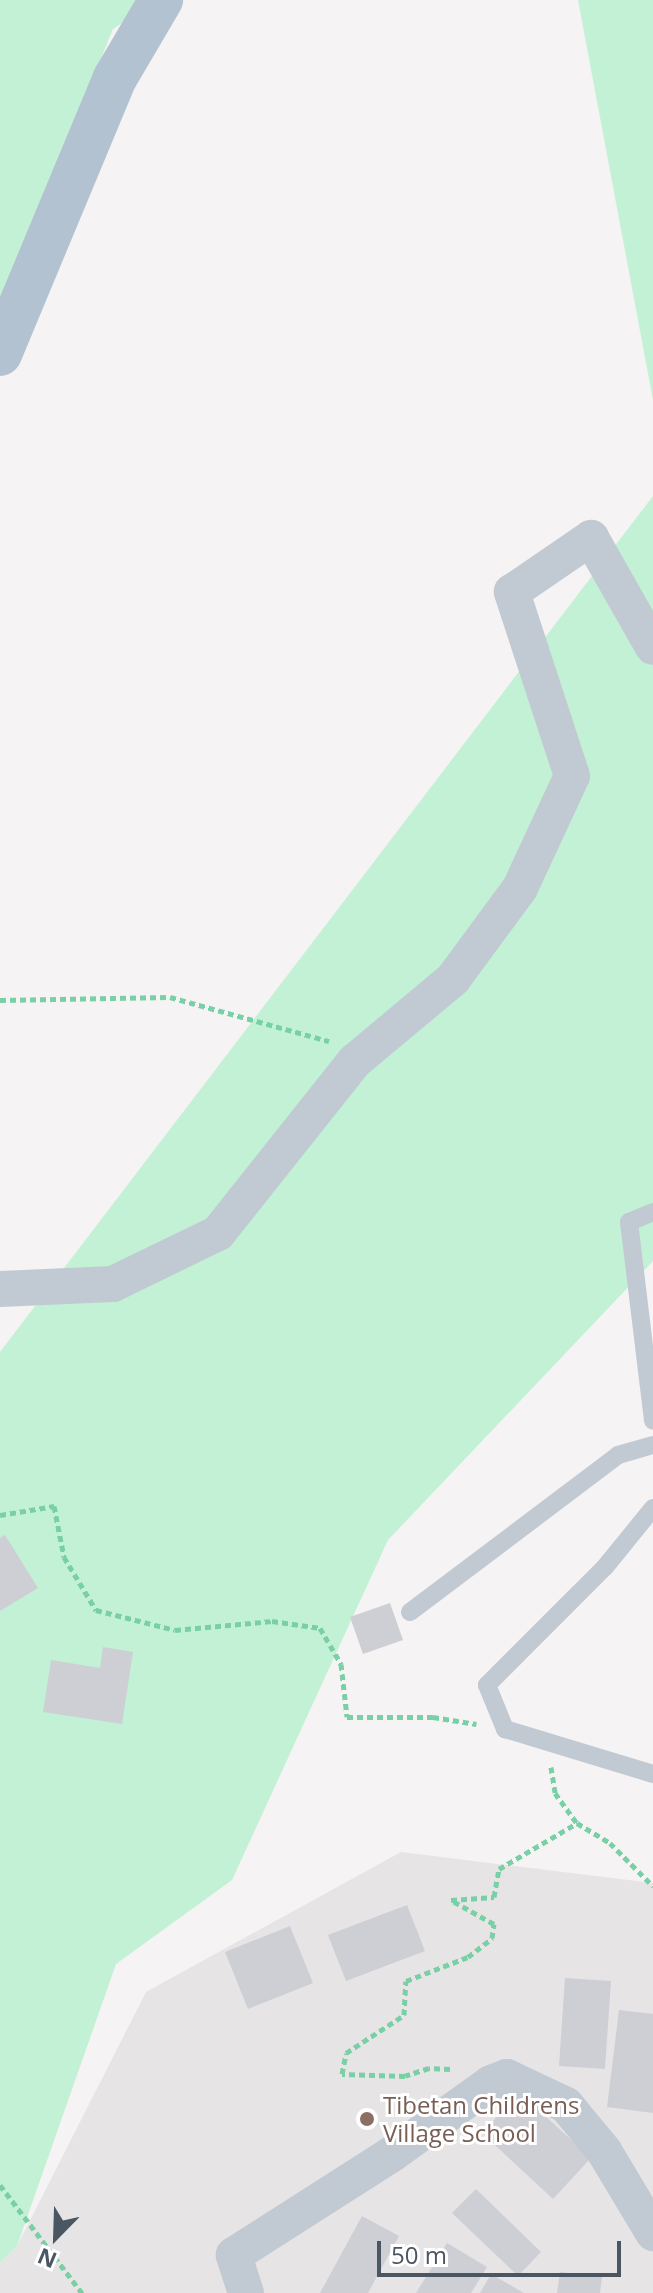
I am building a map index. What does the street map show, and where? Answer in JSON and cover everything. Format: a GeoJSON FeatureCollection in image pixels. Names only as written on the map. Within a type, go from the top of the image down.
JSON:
{"type":"FeatureCollection","features":[{"type":"Feature","properties":{"kind":"main road"},"geometry":{"type":"LineString","coordinates":[[0,354],[115,78],[161,0]]}},
{"type":"Feature","properties":{"kind":"street"},"geometry":{"type":"LineString","coordinates":[[0,1289],[113,1284],[218,1233],[355,1061],[453,979],[520,888],[572,776],[512,592],[591,538],[653,647]]}},
{"type":"Feature","properties":{"kind":"street"},"geometry":{"type":"LineString","coordinates":[[246,2293],[234,2255],[392,2154],[491,2083],[507,2077],[566,2105],[604,2151],[653,2233]]}},
{"type":"Feature","properties":{"kind":"lane"},"geometry":{"type":"LineString","coordinates":[[653,1212],[629,1222],[653,1421]]}},
{"type":"Feature","properties":{"kind":"lane"},"geometry":{"type":"LineString","coordinates":[[410,1612],[618,1455],[653,1445]]}},
{"type":"Feature","properties":{"kind":"lane"},"geometry":{"type":"LineString","coordinates":[[653,1508],[605,1567],[487,1685],[505,1729],[547,1739],[653,1774]]}},
{"type":"Feature","properties":{"kind":"path"},"geometry":{"type":"LineString","coordinates":[[0,1000],[170,997],[349,1047],[355,1061]]}},
{"type":"Feature","properties":{"kind":"path"},"geometry":{"type":"LineString","coordinates":[[0,1515],[54,1506],[64,1557],[96,1610],[175,1630],[272,1621],[320,1628],[341,1664],[347,1717],[433,1717],[505,1729]]}},
{"type":"Feature","properties":{"kind":"path"},"geometry":{"type":"LineString","coordinates":[[547,1739],[555,1793],[577,1823],[610,1843],[653,1886]]}},
{"type":"Feature","properties":{"kind":"path"},"geometry":{"type":"LineString","coordinates":[[491,2083],[477,2071],[441,2069],[405,2076],[342,2074],[346,2053],[404,2015],[406,1981],[468,1957],[492,1938],[494,1924],[451,1900],[494,1897],[499,1869],[577,1823]]}},
{"type":"Feature","properties":{"kind":"path"},"geometry":{"type":"LineString","coordinates":[[0,2185],[82,2293]]}},
{"type":"Feature","properties":{"kind":"shaded area","name":"Tibetan Childrens Village School"},"geometry":{"type":"Polygon","coordinates":[[[401,1852],[653,1883],[653,2293],[0,2293],[0,2263],[17,2246],[146,1992],[401,1852]]]}},
{"type":"Feature","properties":{"kind":"green space"},"geometry":{"type":"Polygon","coordinates":[[[0,0],[156,0],[113,29],[0,305],[0,0]]]}},
{"type":"Feature","properties":{"kind":"green space"},"geometry":{"type":"Polygon","coordinates":[[[578,0],[653,0],[653,400],[578,0]]]}},
{"type":"Feature","properties":{"kind":"green space"},"geometry":{"type":"Polygon","coordinates":[[[653,496],[653,1261],[388,1540],[232,1880],[116,1964],[17,2246],[0,2263],[0,1352],[653,496]]]}},
{"type":"Feature","properties":{"kind":"building"},"geometry":{"type":"Polygon","coordinates":[[[5,1535],[38,1588],[0,1611],[0,1538],[5,1535]]]}},
{"type":"Feature","properties":{"kind":"building"},"geometry":{"type":"Polygon","coordinates":[[[390,1603],[403,1640],[363,1654],[350,1617],[390,1603]]]}},
{"type":"Feature","properties":{"kind":"building"},"geometry":{"type":"Polygon","coordinates":[[[103,1647],[133,1652],[122,1724],[43,1712],[51,1660],[100,1668],[103,1647]]]}},
{"type":"Feature","properties":{"kind":"building"},"geometry":{"type":"Polygon","coordinates":[[[407,1905],[425,1951],[346,1981],[328,1935],[407,1905]]]}},
{"type":"Feature","properties":{"kind":"building"},"geometry":{"type":"Polygon","coordinates":[[[290,1926],[313,1983],[248,2009],[225,1952],[290,1926]]]}},
{"type":"Feature","properties":{"kind":"building"},"geometry":{"type":"Polygon","coordinates":[[[565,1978],[611,1981],[605,2069],[559,2066],[565,1978]]]}},
{"type":"Feature","properties":{"kind":"building"},"geometry":{"type":"Polygon","coordinates":[[[619,2010],[653,2014],[653,2113],[607,2107],[619,2010]]]}},
{"type":"Feature","properties":{"kind":"building"},"geometry":{"type":"Polygon","coordinates":[[[519,2092],[591,2158],[553,2199],[482,2133],[519,2092]]]}},
{"type":"Feature","properties":{"kind":"building"},"geometry":{"type":"Polygon","coordinates":[[[476,2189],[541,2252],[518,2276],[452,2213],[476,2189]]]}},
{"type":"Feature","properties":{"kind":"building"},"geometry":{"type":"Polygon","coordinates":[[[362,2216],[399,2236],[368,2293],[320,2293],[362,2216]]]}},
{"type":"Feature","properties":{"kind":"building"},"geometry":{"type":"Polygon","coordinates":[[[447,2243],[487,2267],[471,2293],[416,2293],[447,2243]]]}},
{"type":"Feature","properties":{"kind":"building"},"geometry":{"type":"Polygon","coordinates":[[[560,2272],[602,2277],[600,2293],[557,2293],[560,2272]]]}},
{"type":"Feature","properties":{"kind":"building"},"geometry":{"type":"Polygon","coordinates":[[[491,2274],[524,2293],[480,2293],[491,2274]]]}},
{"type":"Feature","properties":{"kind":"place","name":"Tibetan Childrens Village School"},"geometry":{"type":"Point","coordinates":[367,2119]}}]}
